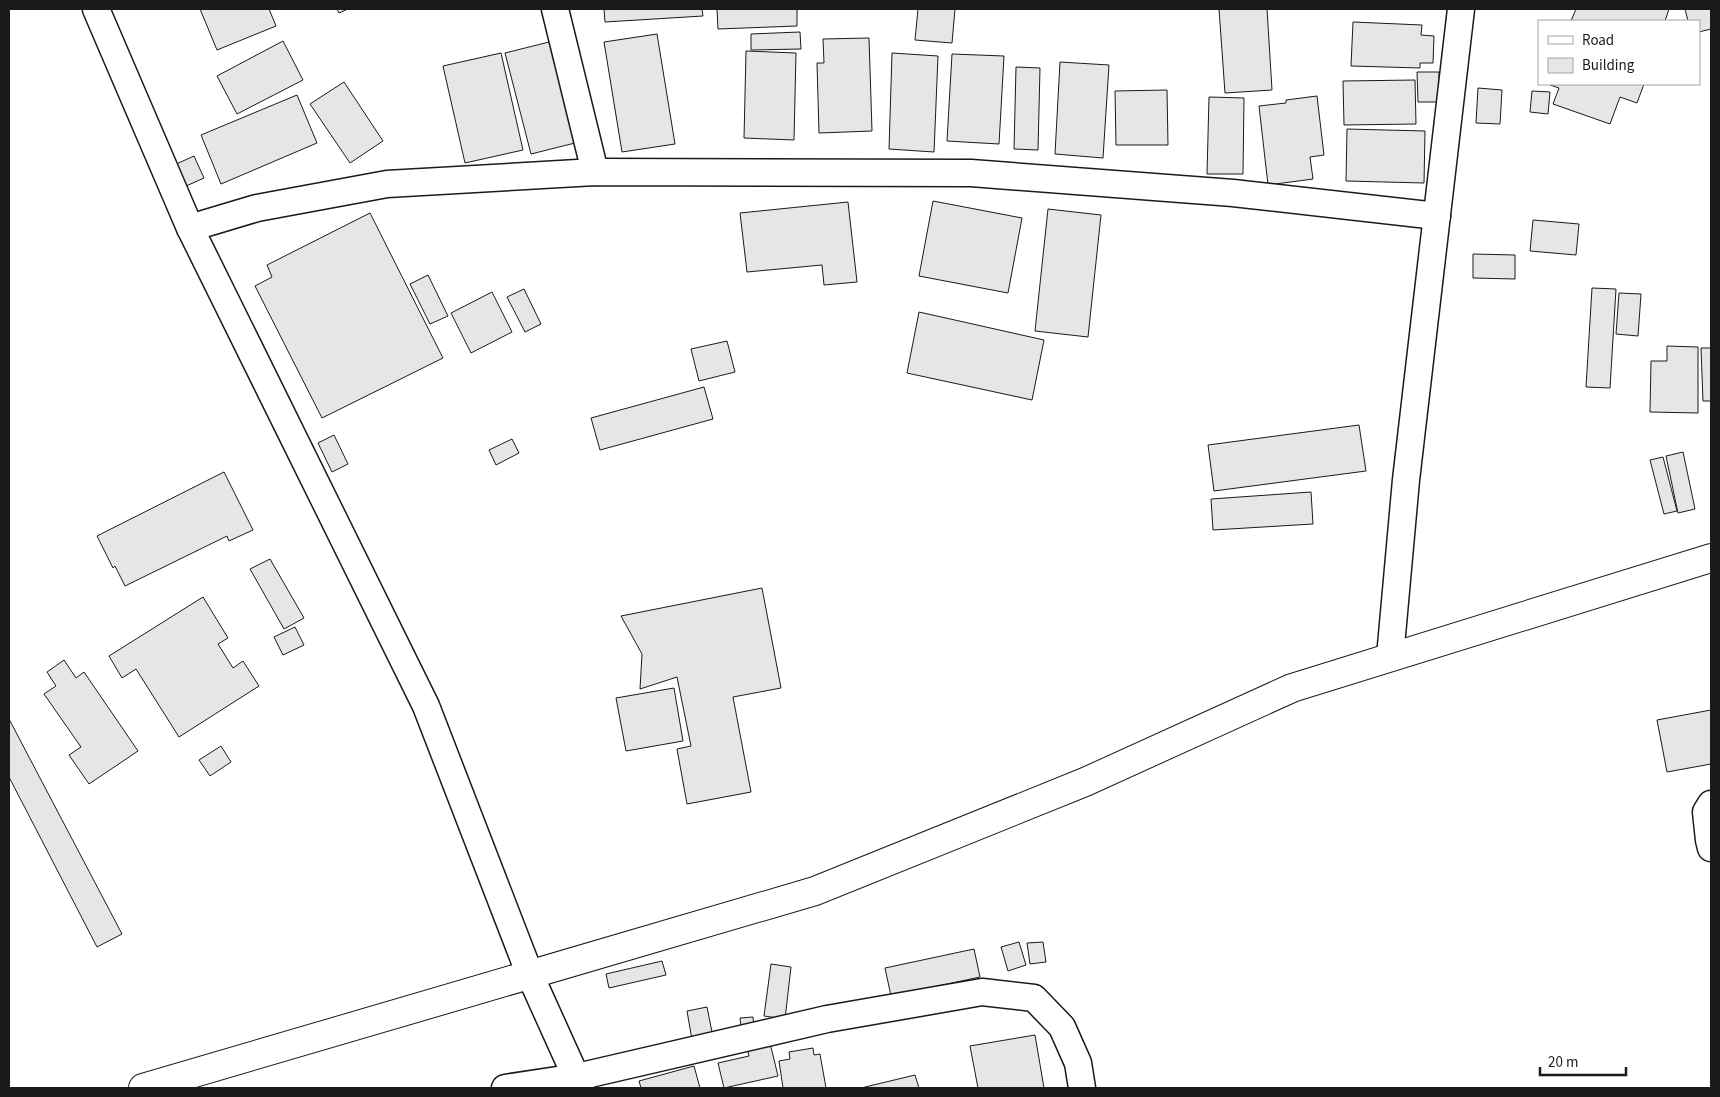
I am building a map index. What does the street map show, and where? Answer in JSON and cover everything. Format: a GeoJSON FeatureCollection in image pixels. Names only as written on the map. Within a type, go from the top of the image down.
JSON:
{"type":"FeatureCollection","features":[{"type":"Feature","properties":{"kind":"main road"},"geometry":{"type":"LineString","coordinates":[[143,1088],[815,891],[1085,782],[1292,688],[1711,558]]}},
{"type":"Feature","properties":{"kind":"street"},"geometry":{"type":"LineString","coordinates":[[96,9],[190,228],[426,706],[530,975],[579,1083]]}},
{"type":"Feature","properties":{"kind":"street"},"geometry":{"type":"LineString","coordinates":[[555,9],[595,172]]}},
{"type":"Feature","properties":{"kind":"street"},"geometry":{"type":"LineString","coordinates":[[1390,657],[1406,480],[1461,9]]}},
{"type":"Feature","properties":{"kind":"street"},"geometry":{"type":"LineString","coordinates":[[190,228],[257,208],[387,184],[595,172],[971,173],[1233,193],[1437,216]]}},
{"type":"Feature","properties":{"kind":"street"},"geometry":{"type":"LineString","coordinates":[[1711,804],[1706,812],[1711,848]]}},
{"type":"Feature","properties":{"kind":"street"},"geometry":{"type":"LineString","coordinates":[[505,1088],[579,1083],[827,1019],[982,992],[1034,998],[1062,1028],[1078,1063],[1082,1088]]}},
{"type":"Feature","properties":{"kind":"building"},"geometry":{"type":"Polygon","coordinates":[[[200,9],[269,9],[276,26],[217,50],[200,9]]]}},
{"type":"Feature","properties":{"kind":"building"},"geometry":{"type":"Polygon","coordinates":[[[337,9],[348,9],[339,13],[337,9]]]}},
{"type":"Feature","properties":{"kind":"building"},"geometry":{"type":"Polygon","coordinates":[[[604,9],[702,9],[703,16],[605,22],[604,9]]]}},
{"type":"Feature","properties":{"kind":"building"},"geometry":{"type":"Polygon","coordinates":[[[717,9],[797,9],[797,26],[718,29],[717,9]]]}},
{"type":"Feature","properties":{"kind":"building"},"geometry":{"type":"Polygon","coordinates":[[[918,9],[955,9],[952,43],[915,40],[918,9]]]}},
{"type":"Feature","properties":{"kind":"building"},"geometry":{"type":"Polygon","coordinates":[[[1219,9],[1267,9],[1272,90],[1225,93],[1219,9]]]}},
{"type":"Feature","properties":{"kind":"building"},"geometry":{"type":"Polygon","coordinates":[[[1576,9],[1669,9],[1665,20],[1571,20],[1576,9]]]}},
{"type":"Feature","properties":{"kind":"building"},"geometry":{"type":"Polygon","coordinates":[[[1685,9],[1711,9],[1711,29],[1700,32],[1700,20],[1688,20],[1685,9]]]}},
{"type":"Feature","properties":{"kind":"building"},"geometry":{"type":"Polygon","coordinates":[[[1353,22],[1422,25],[1421,35],[1434,36],[1433,63],[1420,63],[1420,68],[1351,66],[1353,22]]]}},
{"type":"Feature","properties":{"kind":"building"},"geometry":{"type":"Polygon","coordinates":[[[800,32],[801,49],[751,50],[751,34],[800,32]]]}},
{"type":"Feature","properties":{"kind":"building"},"geometry":{"type":"Polygon","coordinates":[[[657,34],[675,144],[622,152],[604,42],[657,34]]]}},
{"type":"Feature","properties":{"kind":"building"},"geometry":{"type":"Polygon","coordinates":[[[869,38],[872,131],[819,133],[817,63],[824,63],[823,39],[869,38]]]}},
{"type":"Feature","properties":{"kind":"building"},"geometry":{"type":"Polygon","coordinates":[[[283,41],[303,80],[237,114],[217,76],[283,41]]]}},
{"type":"Feature","properties":{"kind":"building"},"geometry":{"type":"Polygon","coordinates":[[[553,41],[579,142],[531,154],[505,53],[553,41]]]}},
{"type":"Feature","properties":{"kind":"building"},"geometry":{"type":"Polygon","coordinates":[[[746,51],[796,53],[794,140],[744,138],[746,51]]]}},
{"type":"Feature","properties":{"kind":"building"},"geometry":{"type":"Polygon","coordinates":[[[501,53],[523,150],[465,163],[443,66],[501,53]]]}},
{"type":"Feature","properties":{"kind":"building"},"geometry":{"type":"Polygon","coordinates":[[[892,53],[938,56],[934,152],[889,149],[892,53]]]}},
{"type":"Feature","properties":{"kind":"building"},"geometry":{"type":"Polygon","coordinates":[[[952,54],[1004,56],[999,144],[947,141],[952,54]]]}},
{"type":"Feature","properties":{"kind":"building"},"geometry":{"type":"Polygon","coordinates":[[[1060,62],[1109,65],[1103,158],[1055,154],[1060,62]]]}},
{"type":"Feature","properties":{"kind":"building"},"geometry":{"type":"Polygon","coordinates":[[[1016,67],[1040,68],[1038,150],[1014,149],[1016,67]]]}},
{"type":"Feature","properties":{"kind":"building"},"geometry":{"type":"Polygon","coordinates":[[[1417,72],[1439,72],[1439,102],[1418,102],[1417,72]]]}},
{"type":"Feature","properties":{"kind":"building"},"geometry":{"type":"Polygon","coordinates":[[[1415,80],[1416,124],[1344,125],[1343,81],[1415,80]]]}},
{"type":"Feature","properties":{"kind":"building"},"geometry":{"type":"Polygon","coordinates":[[[344,82],[383,141],[350,163],[310,104],[344,82]]]}},
{"type":"Feature","properties":{"kind":"building"},"geometry":{"type":"Polygon","coordinates":[[[1550,85],[1644,85],[1637,103],[1620,97],[1610,124],[1553,104],[1559,88],[1550,85]]]}},
{"type":"Feature","properties":{"kind":"building"},"geometry":{"type":"Polygon","coordinates":[[[1478,88],[1502,90],[1500,124],[1476,123],[1478,88]]]}},
{"type":"Feature","properties":{"kind":"building"},"geometry":{"type":"Polygon","coordinates":[[[1167,90],[1168,145],[1116,145],[1115,91],[1167,90]]]}},
{"type":"Feature","properties":{"kind":"building"},"geometry":{"type":"Polygon","coordinates":[[[1532,91],[1550,92],[1548,114],[1530,112],[1532,91]]]}},
{"type":"Feature","properties":{"kind":"building"},"geometry":{"type":"Polygon","coordinates":[[[297,95],[317,143],[221,184],[201,135],[297,95]]]}},
{"type":"Feature","properties":{"kind":"building"},"geometry":{"type":"Polygon","coordinates":[[[1317,96],[1324,155],[1310,157],[1313,179],[1268,185],[1259,106],[1286,103],[1286,100],[1317,96]]]}},
{"type":"Feature","properties":{"kind":"building"},"geometry":{"type":"Polygon","coordinates":[[[1209,97],[1244,98],[1243,174],[1207,174],[1209,97]]]}},
{"type":"Feature","properties":{"kind":"building"},"geometry":{"type":"Polygon","coordinates":[[[1347,129],[1425,131],[1424,183],[1346,181],[1347,129]]]}},
{"type":"Feature","properties":{"kind":"building"},"geometry":{"type":"Polygon","coordinates":[[[194,156],[204,178],[184,187],[174,165],[194,156]]]}},
{"type":"Feature","properties":{"kind":"building"},"geometry":{"type":"Polygon","coordinates":[[[933,201],[1022,218],[1008,293],[919,276],[933,201]]]}},
{"type":"Feature","properties":{"kind":"building"},"geometry":{"type":"Polygon","coordinates":[[[848,202],[857,282],[824,285],[822,265],[747,272],[740,213],[848,202]]]}},
{"type":"Feature","properties":{"kind":"building"},"geometry":{"type":"Polygon","coordinates":[[[1048,209],[1101,215],[1088,337],[1035,331],[1048,209]]]}},
{"type":"Feature","properties":{"kind":"building"},"geometry":{"type":"Polygon","coordinates":[[[370,213],[443,358],[322,418],[255,286],[272,277],[267,265],[370,213]]]}},
{"type":"Feature","properties":{"kind":"building"},"geometry":{"type":"Polygon","coordinates":[[[1533,220],[1579,224],[1576,255],[1530,251],[1533,220]]]}},
{"type":"Feature","properties":{"kind":"building"},"geometry":{"type":"Polygon","coordinates":[[[1473,254],[1515,255],[1515,279],[1473,278],[1473,254]]]}},
{"type":"Feature","properties":{"kind":"building"},"geometry":{"type":"Polygon","coordinates":[[[428,275],[448,316],[430,324],[410,284],[428,275]]]}},
{"type":"Feature","properties":{"kind":"building"},"geometry":{"type":"Polygon","coordinates":[[[1592,288],[1616,289],[1610,388],[1586,387],[1592,288]]]}},
{"type":"Feature","properties":{"kind":"building"},"geometry":{"type":"Polygon","coordinates":[[[524,289],[541,324],[525,332],[507,297],[524,289]]]}},
{"type":"Feature","properties":{"kind":"building"},"geometry":{"type":"Polygon","coordinates":[[[492,292],[512,332],[471,353],[451,313],[492,292]]]}},
{"type":"Feature","properties":{"kind":"building"},"geometry":{"type":"Polygon","coordinates":[[[1619,293],[1641,294],[1638,336],[1616,334],[1619,293]]]}},
{"type":"Feature","properties":{"kind":"building"},"geometry":{"type":"Polygon","coordinates":[[[919,312],[1044,340],[1032,400],[907,373],[919,312]]]}},
{"type":"Feature","properties":{"kind":"building"},"geometry":{"type":"Polygon","coordinates":[[[727,341],[735,372],[699,381],[691,349],[727,341]]]}},
{"type":"Feature","properties":{"kind":"building"},"geometry":{"type":"Polygon","coordinates":[[[1667,346],[1698,347],[1698,413],[1650,412],[1651,361],[1667,361],[1667,346]]]}},
{"type":"Feature","properties":{"kind":"building"},"geometry":{"type":"Polygon","coordinates":[[[1701,348],[1711,348],[1711,401],[1703,401],[1701,348]]]}},
{"type":"Feature","properties":{"kind":"building"},"geometry":{"type":"Polygon","coordinates":[[[704,387],[713,419],[600,450],[591,418],[704,387]]]}},
{"type":"Feature","properties":{"kind":"building"},"geometry":{"type":"Polygon","coordinates":[[[1359,425],[1366,471],[1214,491],[1208,445],[1359,425]]]}},
{"type":"Feature","properties":{"kind":"building"},"geometry":{"type":"Polygon","coordinates":[[[334,435],[348,464],[332,472],[318,443],[334,435]]]}},
{"type":"Feature","properties":{"kind":"building"},"geometry":{"type":"Polygon","coordinates":[[[512,439],[519,453],[496,465],[489,450],[512,439]]]}},
{"type":"Feature","properties":{"kind":"building"},"geometry":{"type":"Polygon","coordinates":[[[1683,452],[1695,509],[1678,513],[1666,456],[1683,452]]]}},
{"type":"Feature","properties":{"kind":"building"},"geometry":{"type":"Polygon","coordinates":[[[1663,457],[1677,511],[1664,514],[1650,460],[1663,457]]]}},
{"type":"Feature","properties":{"kind":"building"},"geometry":{"type":"Polygon","coordinates":[[[224,472],[253,530],[229,541],[227,536],[125,586],[115,566],[113,568],[97,536],[224,472]]]}},
{"type":"Feature","properties":{"kind":"building"},"geometry":{"type":"Polygon","coordinates":[[[1311,492],[1313,524],[1213,530],[1211,499],[1311,492]]]}},
{"type":"Feature","properties":{"kind":"building"},"geometry":{"type":"Polygon","coordinates":[[[270,559],[304,618],[284,629],[250,569],[270,559]]]}},
{"type":"Feature","properties":{"kind":"building"},"geometry":{"type":"Polygon","coordinates":[[[762,588],[781,688],[733,697],[751,792],[687,804],[677,749],[691,746],[677,677],[640,689],[642,654],[621,616],[762,588]]]}},
{"type":"Feature","properties":{"kind":"building"},"geometry":{"type":"Polygon","coordinates":[[[203,597],[228,638],[218,644],[233,668],[243,661],[259,686],[179,737],[136,669],[122,678],[109,656],[203,597]]]}},
{"type":"Feature","properties":{"kind":"building"},"geometry":{"type":"Polygon","coordinates":[[[295,627],[304,645],[283,655],[274,637],[295,627]]]}},
{"type":"Feature","properties":{"kind":"building"},"geometry":{"type":"Polygon","coordinates":[[[64,660],[76,678],[84,672],[138,751],[89,784],[69,755],[81,747],[44,694],[56,686],[47,672],[64,660]]]}},
{"type":"Feature","properties":{"kind":"building"},"geometry":{"type":"Polygon","coordinates":[[[674,688],[683,741],[626,751],[616,698],[674,688]]]}},
{"type":"Feature","properties":{"kind":"building"},"geometry":{"type":"Polygon","coordinates":[[[1711,710],[1711,764],[1667,772],[1657,720],[1711,710]]]}},
{"type":"Feature","properties":{"kind":"building"},"geometry":{"type":"Polygon","coordinates":[[[9,719],[122,934],[97,947],[9,777],[9,719]]]}},
{"type":"Feature","properties":{"kind":"building"},"geometry":{"type":"Polygon","coordinates":[[[221,746],[231,762],[210,776],[199,760],[221,746]]]}},
{"type":"Feature","properties":{"kind":"building"},"geometry":{"type":"Polygon","coordinates":[[[1019,942],[1026,965],[1008,971],[1001,947],[1019,942]]]}},
{"type":"Feature","properties":{"kind":"building"},"geometry":{"type":"Polygon","coordinates":[[[1043,942],[1046,962],[1030,964],[1027,943],[1043,942]]]}},
{"type":"Feature","properties":{"kind":"building"},"geometry":{"type":"Polygon","coordinates":[[[974,949],[980,977],[891,996],[885,968],[974,949]]]}},
{"type":"Feature","properties":{"kind":"building"},"geometry":{"type":"Polygon","coordinates":[[[662,961],[666,975],[609,988],[606,974],[662,961]]]}},
{"type":"Feature","properties":{"kind":"building"},"geometry":{"type":"Polygon","coordinates":[[[771,964],[791,967],[785,1019],[764,1016],[771,964]]]}},
{"type":"Feature","properties":{"kind":"building"},"geometry":{"type":"Polygon","coordinates":[[[707,1007],[713,1037],[692,1040],[687,1011],[707,1007]]]}},
{"type":"Feature","properties":{"kind":"building"},"geometry":{"type":"Polygon","coordinates":[[[753,1017],[754,1026],[741,1026],[740,1018],[753,1017]]]}},
{"type":"Feature","properties":{"kind":"building"},"geometry":{"type":"Polygon","coordinates":[[[1035,1035],[1044,1088],[978,1088],[970,1046],[1035,1035]]]}},
{"type":"Feature","properties":{"kind":"building"},"geometry":{"type":"Polygon","coordinates":[[[770,1043],[778,1076],[724,1088],[718,1063],[749,1056],[747,1048],[770,1043]]]}},
{"type":"Feature","properties":{"kind":"building"},"geometry":{"type":"Polygon","coordinates":[[[813,1048],[814,1055],[820,1054],[826,1088],[783,1088],[779,1061],[790,1059],[789,1052],[813,1048]]]}},
{"type":"Feature","properties":{"kind":"building"},"geometry":{"type":"Polygon","coordinates":[[[694,1066],[700,1088],[641,1088],[639,1081],[694,1066]]]}},
{"type":"Feature","properties":{"kind":"building"},"geometry":{"type":"Polygon","coordinates":[[[915,1075],[919,1088],[861,1088],[915,1075]]]}}]}
